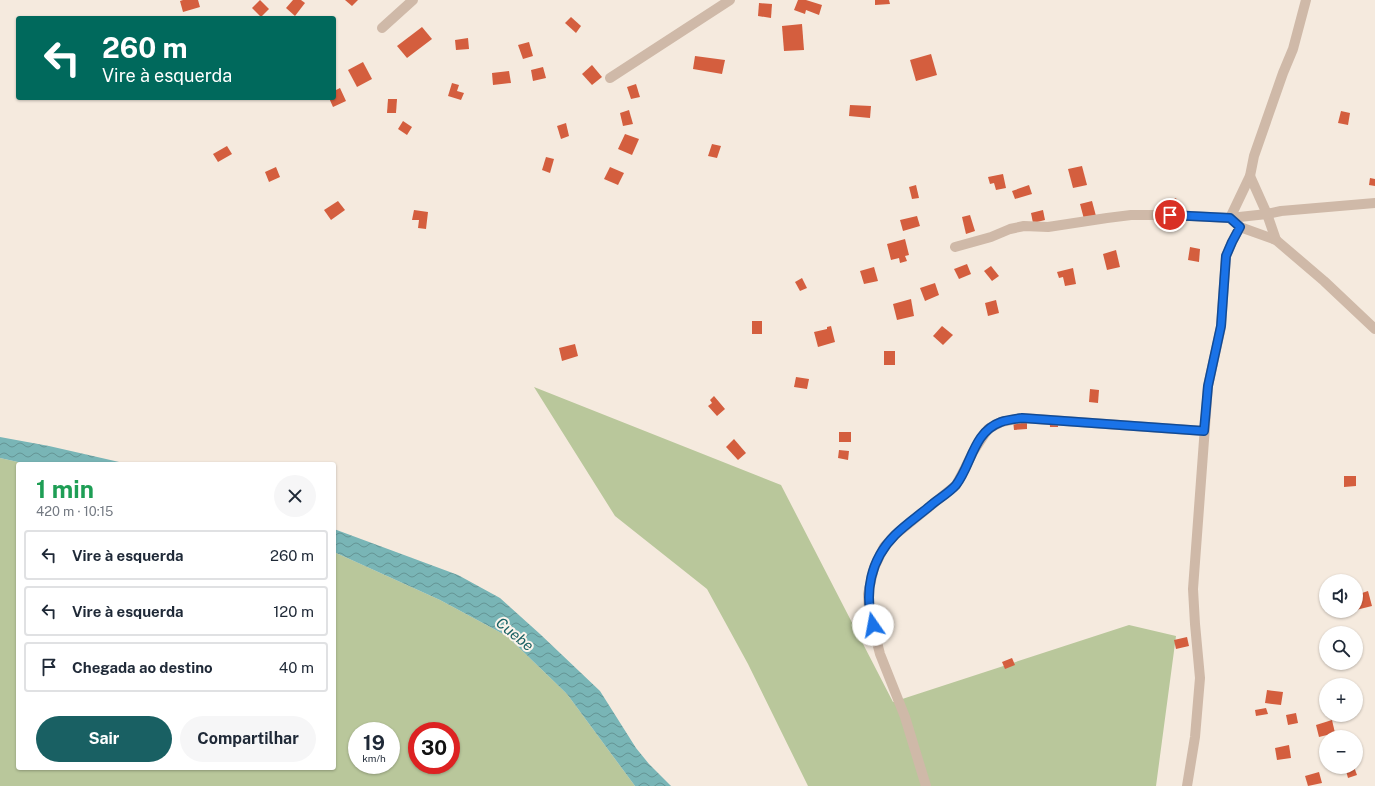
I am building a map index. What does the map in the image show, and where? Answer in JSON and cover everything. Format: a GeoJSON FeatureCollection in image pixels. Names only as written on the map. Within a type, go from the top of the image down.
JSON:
{"type":"FeatureCollection","features":[{"type":"Feature","properties":{"kind":"street"},"geometry":{"type":"LineString","coordinates":[[382,28],[413,0]]}},
{"type":"Feature","properties":{"kind":"street"},"geometry":{"type":"LineString","coordinates":[[610,78],[730,0]]}},
{"type":"Feature","properties":{"kind":"street"},"geometry":{"type":"LineString","coordinates":[[1230,218],[1250,176],[1254,156],[1293,49],[1306,0]]}},
{"type":"Feature","properties":{"kind":"street"},"geometry":{"type":"LineString","coordinates":[[1250,176],[1267,214],[1276,240]]}},
{"type":"Feature","properties":{"kind":"street"},"geometry":{"type":"LineString","coordinates":[[955,247],[991,237],[1010,229],[1024,226],[1048,227],[1131,215],[1230,218],[1281,211],[1375,203]]}},
{"type":"Feature","properties":{"kind":"street"},"geometry":{"type":"LineString","coordinates":[[1230,218],[1240,227],[1276,240],[1324,281],[1375,329]]}},
{"type":"Feature","properties":{"kind":"street"},"geometry":{"type":"LineString","coordinates":[[1187,786],[1195,737],[1200,678],[1193,589],[1208,386],[1221,326],[1226,256],[1240,227]]}},
{"type":"Feature","properties":{"kind":"street"},"geometry":{"type":"LineString","coordinates":[[926,786],[905,717],[880,654],[869,611],[868,594],[874,568],[884,547],[895,535],[956,485],[982,436],[988,429],[1001,422],[1022,418],[1204,431]]}},
{"type":"Feature","properties":{"kind":"green space"},"geometry":{"type":"Polygon","coordinates":[[[534,387],[781,485],[893,702],[1129,625],[1176,636],[1156,786],[808,786],[748,664],[707,589],[615,516],[534,387]]]}},
{"type":"Feature","properties":{"kind":"green space"},"geometry":{"type":"Polygon","coordinates":[[[0,458],[18,462],[16,462],[16,770],[336,770],[336,553],[440,600],[507,636],[567,694],[635,786],[0,786],[0,458]]]}},
{"type":"Feature","properties":{"kind":"water"},"geometry":{"type":"Polygon","coordinates":[[[0,437],[49,446],[119,462],[18,462],[0,458],[0,437]]]}},
{"type":"Feature","properties":{"kind":"water","name":"Cuebe"},"geometry":{"type":"Polygon","coordinates":[[[336,530],[458,575],[500,598],[600,691],[636,748],[649,764],[671,786],[635,786],[567,694],[507,636],[440,600],[336,553],[336,530]]]}},
{"type":"Feature","properties":{"kind":"building"},"geometry":{"type":"Polygon","coordinates":[[[198,0],[200,7],[183,12],[180,1],[198,0]]]}},
{"type":"Feature","properties":{"kind":"building"},"geometry":{"type":"Polygon","coordinates":[[[260,0],[269,9],[262,16],[260,16],[252,8],[260,0]]]}},
{"type":"Feature","properties":{"kind":"building"},"geometry":{"type":"Polygon","coordinates":[[[293,0],[301,0],[305,3],[295,16],[286,8],[293,0]]]}},
{"type":"Feature","properties":{"kind":"building"},"geometry":{"type":"Polygon","coordinates":[[[345,0],[358,0],[352,6],[345,0]]]}},
{"type":"Feature","properties":{"kind":"building"},"geometry":{"type":"Polygon","coordinates":[[[798,0],[806,0],[822,5],[819,15],[806,10],[805,14],[794,10],[798,0]]]}},
{"type":"Feature","properties":{"kind":"building"},"geometry":{"type":"Polygon","coordinates":[[[875,0],[889,0],[890,4],[875,5],[875,0]]]}},
{"type":"Feature","properties":{"kind":"building"},"geometry":{"type":"Polygon","coordinates":[[[759,3],[772,4],[771,18],[758,16],[759,3]]]}},
{"type":"Feature","properties":{"kind":"building"},"geometry":{"type":"Polygon","coordinates":[[[571,17],[581,26],[576,33],[565,23],[571,17]]]}},
{"type":"Feature","properties":{"kind":"building"},"geometry":{"type":"Polygon","coordinates":[[[802,24],[804,50],[784,51],[782,26],[802,24]]]}},
{"type":"Feature","properties":{"kind":"building"},"geometry":{"type":"Polygon","coordinates":[[[422,27],[432,39],[407,58],[397,46],[422,27]]]}},
{"type":"Feature","properties":{"kind":"building"},"geometry":{"type":"Polygon","coordinates":[[[468,38],[469,49],[456,50],[455,40],[468,38]]]}},
{"type":"Feature","properties":{"kind":"building"},"geometry":{"type":"Polygon","coordinates":[[[529,42],[533,56],[523,59],[518,45],[529,42]]]}},
{"type":"Feature","properties":{"kind":"building"},"geometry":{"type":"Polygon","coordinates":[[[931,54],[937,75],[916,81],[910,60],[931,54]]]}},
{"type":"Feature","properties":{"kind":"building"},"geometry":{"type":"Polygon","coordinates":[[[695,56],[725,60],[722,74],[693,69],[695,56]]]}},
{"type":"Feature","properties":{"kind":"building"},"geometry":{"type":"Polygon","coordinates":[[[363,62],[372,79],[357,87],[348,70],[363,62]]]}},
{"type":"Feature","properties":{"kind":"building"},"geometry":{"type":"Polygon","coordinates":[[[592,65],[602,77],[592,85],[582,74],[592,65]]]}},
{"type":"Feature","properties":{"kind":"building"},"geometry":{"type":"Polygon","coordinates":[[[543,67],[546,78],[533,81],[531,70],[543,67]]]}},
{"type":"Feature","properties":{"kind":"building"},"geometry":{"type":"Polygon","coordinates":[[[509,71],[511,83],[493,85],[492,73],[509,71]]]}},
{"type":"Feature","properties":{"kind":"building"},"geometry":{"type":"Polygon","coordinates":[[[452,83],[459,85],[457,91],[464,93],[461,100],[448,96],[452,83]]]}},
{"type":"Feature","properties":{"kind":"building"},"geometry":{"type":"Polygon","coordinates":[[[636,84],[640,97],[631,99],[627,87],[636,84]]]}},
{"type":"Feature","properties":{"kind":"building"},"geometry":{"type":"Polygon","coordinates":[[[340,88],[346,101],[333,107],[330,100],[336,100],[336,90],[340,88]]]}},
{"type":"Feature","properties":{"kind":"building"},"geometry":{"type":"Polygon","coordinates":[[[388,99],[397,99],[396,113],[387,113],[388,99]]]}},
{"type":"Feature","properties":{"kind":"building"},"geometry":{"type":"Polygon","coordinates":[[[850,105],[871,106],[870,118],[849,116],[850,105]]]}},
{"type":"Feature","properties":{"kind":"building"},"geometry":{"type":"Polygon","coordinates":[[[629,110],[633,124],[623,126],[620,113],[629,110]]]}},
{"type":"Feature","properties":{"kind":"building"},"geometry":{"type":"Polygon","coordinates":[[[1341,111],[1350,113],[1348,125],[1338,123],[1341,111]]]}},
{"type":"Feature","properties":{"kind":"building"},"geometry":{"type":"Polygon","coordinates":[[[403,121],[412,127],[407,135],[398,129],[403,121]]]}},
{"type":"Feature","properties":{"kind":"building"},"geometry":{"type":"Polygon","coordinates":[[[566,123],[569,136],[561,139],[557,126],[566,123]]]}},
{"type":"Feature","properties":{"kind":"building"},"geometry":{"type":"Polygon","coordinates":[[[625,134],[639,139],[632,155],[618,149],[625,134]]]}},
{"type":"Feature","properties":{"kind":"building"},"geometry":{"type":"Polygon","coordinates":[[[712,144],[721,146],[717,158],[708,156],[712,144]]]}},
{"type":"Feature","properties":{"kind":"building"},"geometry":{"type":"Polygon","coordinates":[[[227,146],[232,154],[218,162],[213,154],[227,146]]]}},
{"type":"Feature","properties":{"kind":"building"},"geometry":{"type":"Polygon","coordinates":[[[546,157],[554,159],[550,173],[542,170],[546,157]]]}},
{"type":"Feature","properties":{"kind":"building"},"geometry":{"type":"Polygon","coordinates":[[[1082,166],[1087,185],[1073,188],[1068,169],[1082,166]]]}},
{"type":"Feature","properties":{"kind":"building"},"geometry":{"type":"Polygon","coordinates":[[[276,167],[280,177],[269,182],[265,172],[276,167]]]}},
{"type":"Feature","properties":{"kind":"building"},"geometry":{"type":"Polygon","coordinates":[[[610,167],[624,173],[618,185],[604,179],[610,167]]]}},
{"type":"Feature","properties":{"kind":"building"},"geometry":{"type":"Polygon","coordinates":[[[1003,174],[1006,188],[996,190],[994,183],[990,184],[988,177],[1003,174]]]}},
{"type":"Feature","properties":{"kind":"building"},"geometry":{"type":"Polygon","coordinates":[[[1370,178],[1375,179],[1375,186],[1369,185],[1370,178]]]}},
{"type":"Feature","properties":{"kind":"building"},"geometry":{"type":"Polygon","coordinates":[[[916,185],[919,198],[912,199],[909,187],[916,185]]]}},
{"type":"Feature","properties":{"kind":"building"},"geometry":{"type":"Polygon","coordinates":[[[1029,185],[1032,194],[1015,199],[1012,191],[1029,185]]]}},
{"type":"Feature","properties":{"kind":"building"},"geometry":{"type":"Polygon","coordinates":[[[1176,198],[1180,209],[1173,211],[1169,201],[1176,198]]]}},
{"type":"Feature","properties":{"kind":"building"},"geometry":{"type":"Polygon","coordinates":[[[338,201],[345,210],[331,220],[324,210],[338,201]]]}},
{"type":"Feature","properties":{"kind":"building"},"geometry":{"type":"Polygon","coordinates":[[[1092,201],[1096,216],[1084,219],[1080,204],[1092,201]]]}},
{"type":"Feature","properties":{"kind":"building"},"geometry":{"type":"Polygon","coordinates":[[[414,210],[428,212],[426,229],[418,228],[419,220],[412,220],[414,210]]]}},
{"type":"Feature","properties":{"kind":"building"},"geometry":{"type":"Polygon","coordinates":[[[1043,210],[1045,220],[1033,223],[1031,213],[1043,210]]]}},
{"type":"Feature","properties":{"kind":"building"},"geometry":{"type":"Polygon","coordinates":[[[970,215],[975,231],[966,234],[962,217],[970,215]]]}},
{"type":"Feature","properties":{"kind":"building"},"geometry":{"type":"Polygon","coordinates":[[[917,216],[920,226],[903,231],[900,220],[917,216]]]}},
{"type":"Feature","properties":{"kind":"building"},"geometry":{"type":"Polygon","coordinates":[[[905,239],[909,255],[905,256],[907,261],[900,263],[899,258],[891,260],[887,244],[905,239]]]}},
{"type":"Feature","properties":{"kind":"building"},"geometry":{"type":"Polygon","coordinates":[[[1190,247],[1200,249],[1199,262],[1188,260],[1190,247]]]}},
{"type":"Feature","properties":{"kind":"building"},"geometry":{"type":"Polygon","coordinates":[[[1116,250],[1120,267],[1107,270],[1103,254],[1116,250]]]}},
{"type":"Feature","properties":{"kind":"building"},"geometry":{"type":"Polygon","coordinates":[[[967,264],[971,274],[959,279],[954,269],[967,264]]]}},
{"type":"Feature","properties":{"kind":"building"},"geometry":{"type":"Polygon","coordinates":[[[991,266],[999,276],[992,281],[984,271],[991,266]]]}},
{"type":"Feature","properties":{"kind":"building"},"geometry":{"type":"Polygon","coordinates":[[[874,267],[878,281],[864,284],[860,271],[874,267]]]}},
{"type":"Feature","properties":{"kind":"building"},"geometry":{"type":"Polygon","coordinates":[[[1073,268],[1076,284],[1065,286],[1063,277],[1059,278],[1057,272],[1073,268]]]}},
{"type":"Feature","properties":{"kind":"building"},"geometry":{"type":"Polygon","coordinates":[[[802,278],[807,288],[800,291],[795,282],[802,278]]]}},
{"type":"Feature","properties":{"kind":"building"},"geometry":{"type":"Polygon","coordinates":[[[935,283],[939,295],[925,301],[920,288],[935,283]]]}},
{"type":"Feature","properties":{"kind":"building"},"geometry":{"type":"Polygon","coordinates":[[[911,299],[914,316],[897,320],[893,304],[911,299]]]}},
{"type":"Feature","properties":{"kind":"building"},"geometry":{"type":"Polygon","coordinates":[[[996,300],[999,313],[988,316],[985,303],[996,300]]]}},
{"type":"Feature","properties":{"kind":"building"},"geometry":{"type":"Polygon","coordinates":[[[752,321],[762,321],[762,334],[752,334],[752,321]]]}},
{"type":"Feature","properties":{"kind":"building"},"geometry":{"type":"Polygon","coordinates":[[[831,326],[835,342],[818,347],[814,332],[827,329],[827,327],[831,326]]]}},
{"type":"Feature","properties":{"kind":"building"},"geometry":{"type":"Polygon","coordinates":[[[942,326],[953,335],[943,345],[933,336],[942,326]]]}},
{"type":"Feature","properties":{"kind":"building"},"geometry":{"type":"Polygon","coordinates":[[[575,344],[578,356],[562,361],[559,348],[575,344]]]}},
{"type":"Feature","properties":{"kind":"building"},"geometry":{"type":"Polygon","coordinates":[[[884,351],[895,351],[895,365],[884,365],[884,351]]]}},
{"type":"Feature","properties":{"kind":"building"},"geometry":{"type":"Polygon","coordinates":[[[796,377],[809,379],[807,389],[794,387],[796,377]]]}},
{"type":"Feature","properties":{"kind":"building"},"geometry":{"type":"Polygon","coordinates":[[[1090,389],[1099,390],[1098,403],[1089,402],[1090,389]]]}},
{"type":"Feature","properties":{"kind":"building"},"geometry":{"type":"Polygon","coordinates":[[[714,396],[725,409],[717,416],[708,406],[712,403],[710,400],[714,396]]]}},
{"type":"Feature","properties":{"kind":"building"},"geometry":{"type":"Polygon","coordinates":[[[1049,416],[1058,416],[1058,427],[1050,427],[1049,416]]]}},
{"type":"Feature","properties":{"kind":"building"},"geometry":{"type":"Polygon","coordinates":[[[1027,419],[1027,429],[1014,430],[1013,420],[1027,419]]]}},
{"type":"Feature","properties":{"kind":"building"},"geometry":{"type":"Polygon","coordinates":[[[839,432],[851,432],[851,442],[839,442],[839,432]]]}},
{"type":"Feature","properties":{"kind":"building"},"geometry":{"type":"Polygon","coordinates":[[[734,439],[746,453],[738,460],[726,447],[734,439]]]}},
{"type":"Feature","properties":{"kind":"building"},"geometry":{"type":"Polygon","coordinates":[[[839,450],[849,451],[848,460],[838,458],[839,450]]]}},
{"type":"Feature","properties":{"kind":"building"},"geometry":{"type":"Polygon","coordinates":[[[1344,476],[1356,476],[1356,486],[1344,487],[1344,476]]]}},
{"type":"Feature","properties":{"kind":"building"},"geometry":{"type":"Polygon","coordinates":[[[1368,591],[1372,606],[1363,608],[1363,593],[1368,591]]]}},
{"type":"Feature","properties":{"kind":"building"},"geometry":{"type":"Polygon","coordinates":[[[1187,637],[1189,646],[1176,649],[1174,640],[1187,637]]]}},
{"type":"Feature","properties":{"kind":"building"},"geometry":{"type":"Polygon","coordinates":[[[1012,658],[1015,665],[1005,669],[1002,662],[1012,658]]]}},
{"type":"Feature","properties":{"kind":"building"},"geometry":{"type":"Polygon","coordinates":[[[1267,690],[1283,692],[1281,705],[1265,703],[1267,690]]]}},
{"type":"Feature","properties":{"kind":"building"},"geometry":{"type":"Polygon","coordinates":[[[1266,708],[1268,714],[1256,716],[1255,710],[1266,708]]]}},
{"type":"Feature","properties":{"kind":"building"},"geometry":{"type":"Polygon","coordinates":[[[1296,713],[1298,723],[1288,725],[1286,715],[1296,713]]]}},
{"type":"Feature","properties":{"kind":"building"},"geometry":{"type":"Polygon","coordinates":[[[1326,722],[1332,722],[1334,730],[1319,730],[1319,737],[1316,725],[1326,722]]]}},
{"type":"Feature","properties":{"kind":"building"},"geometry":{"type":"Polygon","coordinates":[[[1289,745],[1291,758],[1277,760],[1275,748],[1289,745]]]}},
{"type":"Feature","properties":{"kind":"building"},"geometry":{"type":"Polygon","coordinates":[[[1319,772],[1322,783],[1308,786],[1305,776],[1319,772]]]}},
{"type":"Feature","properties":{"kind":"building"},"geometry":{"type":"Polygon","coordinates":[[[1347,774],[1357,774],[1357,775],[1348,778],[1347,774]]]}},
{"type":"Feature","properties":{"kind":"route"},"geometry":{"type":"LineString","coordinates":[[873,625],[869,611],[868,594],[874,568],[884,547],[895,535],[956,485],[982,436],[988,429],[1001,422],[1022,418],[1204,431],[1208,386],[1221,326],[1226,256],[1240,227],[1230,218],[1170,215]]}}]}
